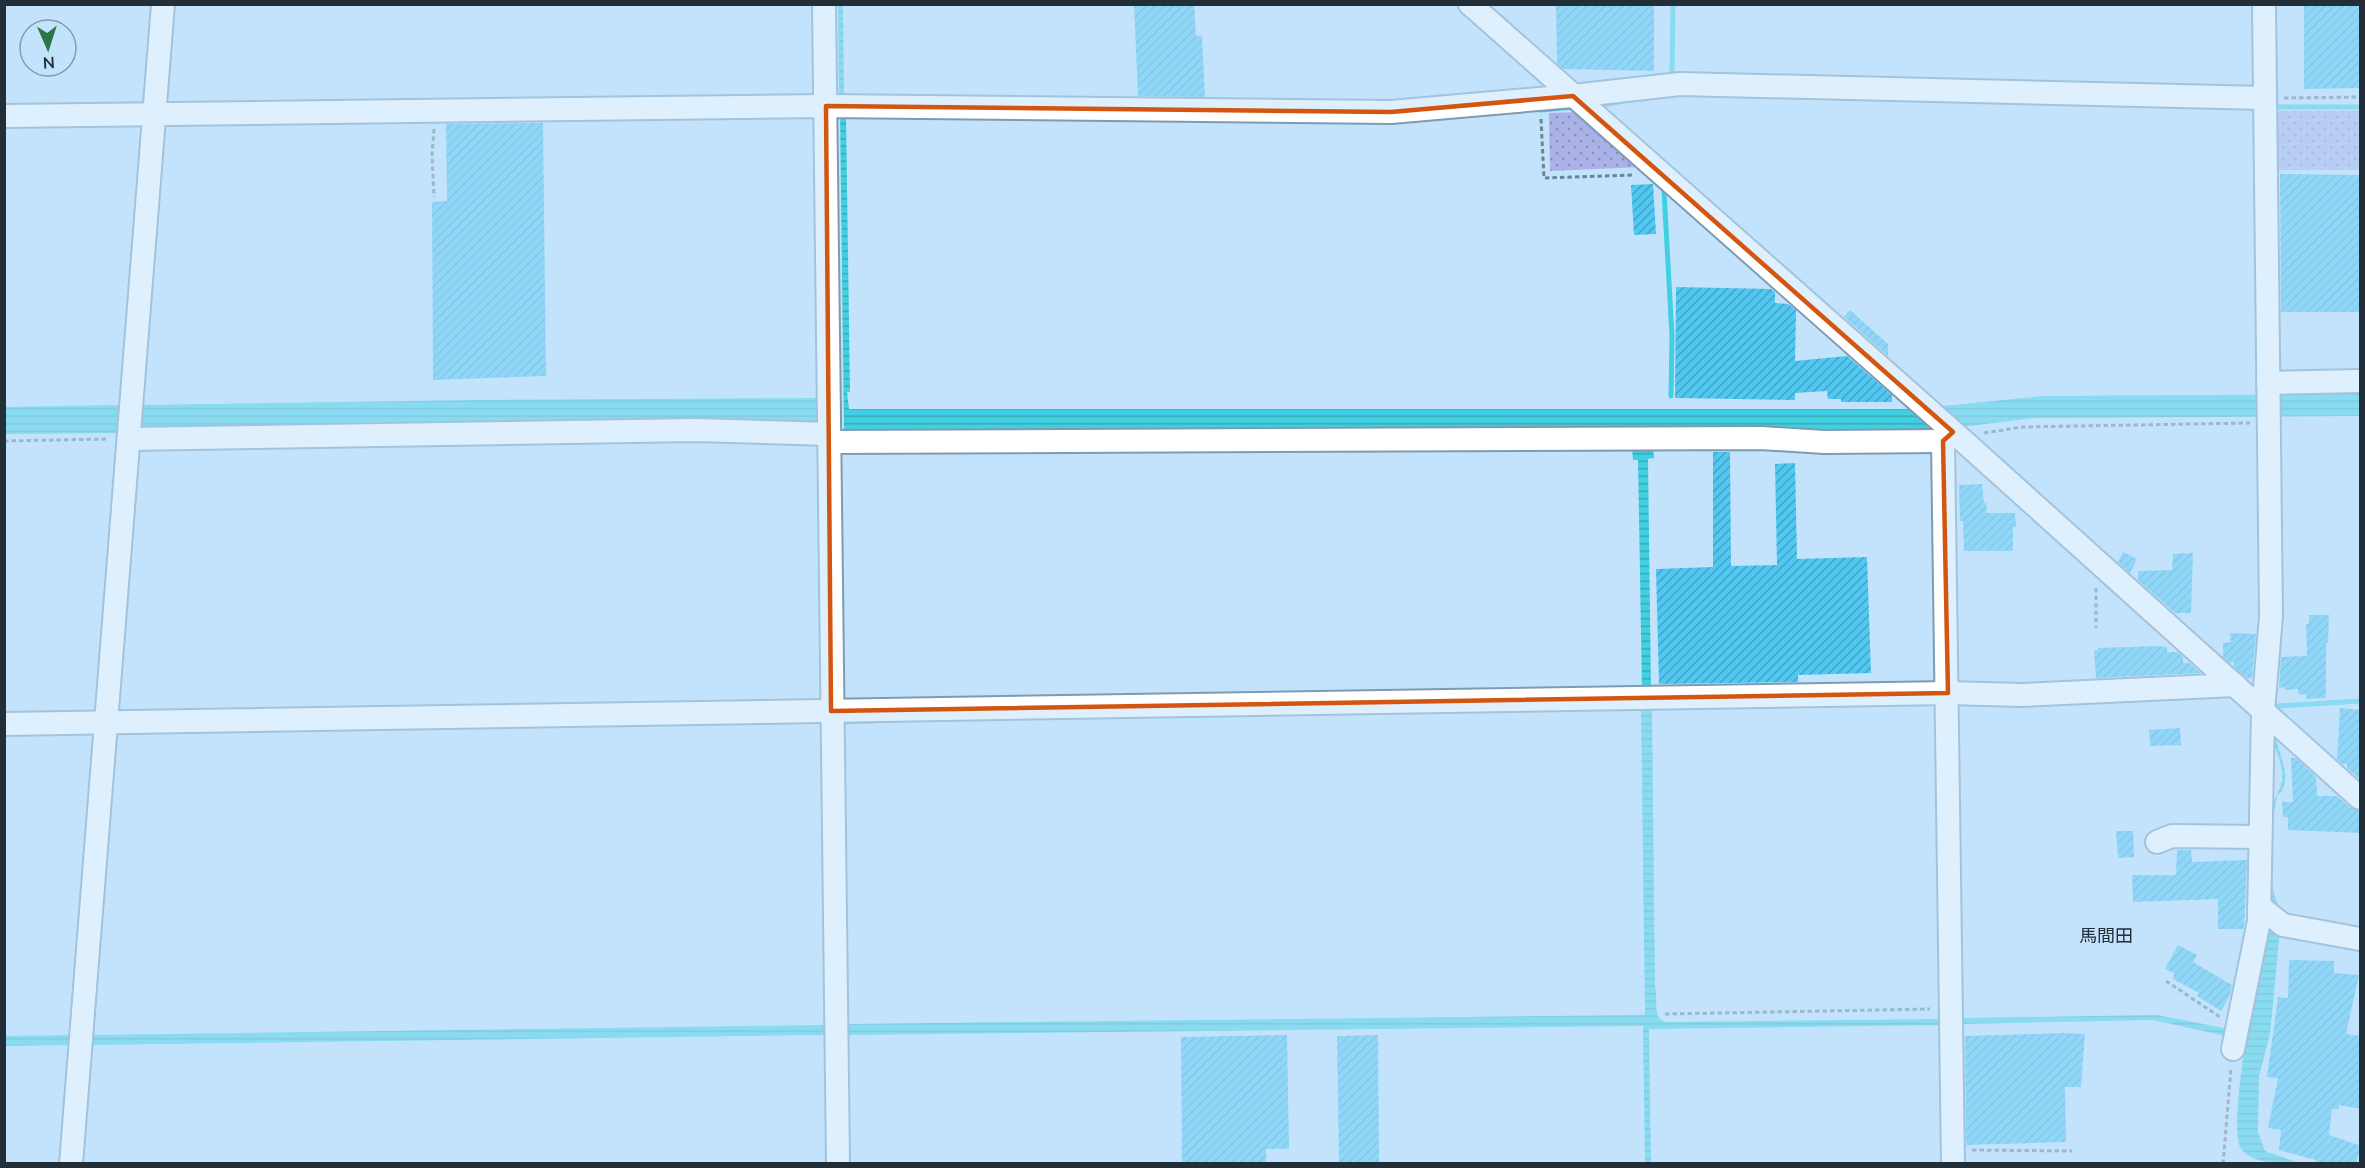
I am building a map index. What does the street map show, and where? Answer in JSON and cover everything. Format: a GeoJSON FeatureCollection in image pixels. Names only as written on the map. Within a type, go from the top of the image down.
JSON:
{"type":"FeatureCollection","features":[{"type":"Feature","properties":{"kind":"street"},"geometry":{"type":"LineString","coordinates":[[71,1164],[163,4]]}},
{"type":"Feature","properties":{"kind":"street"},"geometry":{"type":"LineString","coordinates":[[824,4],[838,1164]]}},
{"type":"Feature","properties":{"kind":"street"},"geometry":{"type":"LineString","coordinates":[[1470,4],[2361,798]]}},
{"type":"Feature","properties":{"kind":"street"},"geometry":{"type":"LineString","coordinates":[[2235,1038],[2259,921],[2263,711],[2271,616],[2264,4]]}},
{"type":"Feature","properties":{"kind":"street"},"geometry":{"type":"LineString","coordinates":[[4,116],[826,106],[1391,112],[1680,84],[2264,98]]}},
{"type":"Feature","properties":{"kind":"street"},"geometry":{"type":"LineString","coordinates":[[2268,383],[2361,381]]}},
{"type":"Feature","properties":{"kind":"street"},"geometry":{"type":"LineString","coordinates":[[129,439],[695,430],[829,435],[1761,438],[1824,442],[1951,435]]}},
{"type":"Feature","properties":{"kind":"street"},"geometry":{"type":"LineString","coordinates":[[1951,435],[1948,693],[1953,1156]]}},
{"type":"Feature","properties":{"kind":"street"},"geometry":{"type":"LineString","coordinates":[[4,724],[1948,693],[2022,695],[2235,685]]}},
{"type":"Feature","properties":{"kind":"street"},"geometry":{"type":"LineString","coordinates":[[2157,842],[2172,836],[2260,837]]}},
{"type":"Feature","properties":{"kind":"street"},"geometry":{"type":"LineString","coordinates":[[2259,906],[2283,926],[2361,939]]}},
{"type":"Feature","properties":{"kind":"path"},"geometry":{"type":"LineString","coordinates":[[2264,98],[2361,97]]}},
{"type":"Feature","properties":{"kind":"path"},"geometry":{"type":"LineString","coordinates":[[1540,99],[1544,178],[1661,174]]}},
{"type":"Feature","properties":{"kind":"path"},"geometry":{"type":"LineString","coordinates":[[434,196],[432,155],[435,110]]}},
{"type":"Feature","properties":{"kind":"path"},"geometry":{"type":"LineString","coordinates":[[1951,435],[2022,427],[2269,422]]}},
{"type":"Feature","properties":{"kind":"path"},"geometry":{"type":"LineString","coordinates":[[4,441],[129,439]]}},
{"type":"Feature","properties":{"kind":"path"},"geometry":{"type":"LineString","coordinates":[[2096,560],[2096,628]]}},
{"type":"Feature","properties":{"kind":"path"},"geometry":{"type":"LineString","coordinates":[[2166,981],[2235,1038],[2223,1164]]}},
{"type":"Feature","properties":{"kind":"path"},"geometry":{"type":"LineString","coordinates":[[1665,1014],[1952,1009]]}},
{"type":"Feature","properties":{"kind":"path"},"geometry":{"type":"LineString","coordinates":[[1953,1156],[2072,1151]]}},
{"type":"Feature","properties":{"kind":"highlighted area"},"geometry":{"type":"Polygon","coordinates":[[[1573,96],[1953,432],[1943,441],[1948,693],[831,711],[826,106],[1391,112],[1573,96]]]}},
{"type":"Feature","properties":{"kind":"shaded area"},"geometry":{"type":"Polygon","coordinates":[[[838,5],[843,5],[844,96],[839,96],[838,5]]]}},
{"type":"Feature","properties":{"kind":"shaded area"},"geometry":{"type":"Polygon","coordinates":[[[2278,111],[2360,111],[2360,170],[2278,170],[2278,111]]]}},
{"type":"Feature","properties":{"kind":"shaded area"},"geometry":{"type":"Polygon","coordinates":[[[840,112],[846,115],[850,392],[847,392],[849,409],[1912,409],[2043,396],[2360,394],[2360,416],[2035,418],[1937,430],[1928,435],[844,433],[840,112]]]}},
{"type":"Feature","properties":{"kind":"shaded area"},"geometry":{"type":"Polygon","coordinates":[[[1580,112],[1641,167],[1550,171],[1549,113],[1580,112]]]}},
{"type":"Feature","properties":{"kind":"shaded area"},"geometry":{"type":"Polygon","coordinates":[[[816,398],[817,422],[138,433],[141,405],[816,398]]]}},
{"type":"Feature","properties":{"kind":"shaded area"},"geometry":{"type":"Polygon","coordinates":[[[121,405],[120,433],[5,434],[4,407],[121,405]]]}},
{"type":"Feature","properties":{"kind":"shaded area"},"geometry":{"type":"Polygon","coordinates":[[[1632,448],[1653,448],[1654,458],[1648,459],[1651,689],[1642,690],[1638,460],[1633,460],[1632,448]]]}},
{"type":"Feature","properties":{"kind":"shaded area"},"geometry":{"type":"Polygon","coordinates":[[[1641,706],[1652,708],[1655,988],[1658,1016],[1665,1022],[1942,1019],[1942,1025],[1649,1029],[1651,1163],[1645,1164],[1643,1026],[849,1035],[848,1024],[1645,1015],[1641,706]]]}},
{"type":"Feature","properties":{"kind":"shaded area"},"geometry":{"type":"Polygon","coordinates":[[[2275,731],[2285,774],[2285,782],[2277,796],[2270,850],[2271,882],[2278,906],[2277,914],[2270,898],[2267,882],[2271,810],[2282,780],[2272,732],[2275,731]]]}},
{"type":"Feature","properties":{"kind":"shaded area"},"geometry":{"type":"Polygon","coordinates":[[[2271,930],[2280,931],[2270,1034],[2259,1076],[2258,1132],[2265,1151],[2299,1163],[2261,1161],[2247,1155],[2242,1150],[2237,1132],[2237,1118],[2244,1050],[2226,1036],[2153,1020],[1960,1024],[1960,1018],[2157,1015],[2244,1030],[2252,1019],[2265,936],[2271,930]]]}},
{"type":"Feature","properties":{"kind":"shaded area"},"geometry":{"type":"Polygon","coordinates":[[[824,1025],[825,1035],[89,1045],[90,1035],[824,1025]]]}},
{"type":"Feature","properties":{"kind":"shaded area"},"geometry":{"type":"Polygon","coordinates":[[[74,1035],[73,1045],[5,1046],[4,1036],[74,1035]]]}},
{"type":"Feature","properties":{"kind":"building"},"geometry":{"type":"Polygon","coordinates":[[[1134,4],[1194,4],[1196,36],[1202,36],[1205,97],[1138,96],[1134,4]]]}},
{"type":"Feature","properties":{"kind":"building"},"geometry":{"type":"Polygon","coordinates":[[[1556,4],[1654,4],[1654,71],[1563,69],[1557,63],[1556,4]]]}},
{"type":"Feature","properties":{"kind":"building"},"geometry":{"type":"Polygon","coordinates":[[[2304,4],[2361,4],[2361,88],[2304,89],[2304,4]]]}},
{"type":"Feature","properties":{"kind":"building"},"geometry":{"type":"Polygon","coordinates":[[[543,123],[546,376],[433,380],[432,202],[447,201],[446,124],[543,123]]]}},
{"type":"Feature","properties":{"kind":"building"},"geometry":{"type":"Polygon","coordinates":[[[2280,174],[2361,175],[2361,312],[2281,312],[2280,174]]]}},
{"type":"Feature","properties":{"kind":"building"},"geometry":{"type":"Polygon","coordinates":[[[1653,184],[1656,234],[1634,235],[1631,185],[1653,184]]]}},
{"type":"Feature","properties":{"kind":"building"},"geometry":{"type":"Polygon","coordinates":[[[1676,287],[1771,289],[1775,292],[1775,303],[1788,304],[1796,310],[1795,361],[1847,356],[1892,395],[1892,402],[1841,402],[1841,399],[1828,399],[1827,391],[1795,393],[1795,400],[1675,398],[1676,287]]]}},
{"type":"Feature","properties":{"kind":"building"},"geometry":{"type":"Polygon","coordinates":[[[1850,310],[1888,344],[1888,356],[1844,317],[1850,310]]]}},
{"type":"Feature","properties":{"kind":"building"},"geometry":{"type":"Polygon","coordinates":[[[1713,452],[1730,452],[1731,566],[1777,565],[1775,464],[1795,463],[1797,559],[1867,557],[1871,673],[1798,675],[1798,682],[1659,684],[1656,569],[1713,567],[1713,452]]]}},
{"type":"Feature","properties":{"kind":"building"},"geometry":{"type":"Polygon","coordinates":[[[1982,484],[1987,513],[2015,513],[2013,551],[1964,551],[1959,485],[1982,484]]]}},
{"type":"Feature","properties":{"kind":"building"},"geometry":{"type":"Polygon","coordinates":[[[2123,552],[2137,559],[2130,573],[2118,562],[2123,552]]]}},
{"type":"Feature","properties":{"kind":"building"},"geometry":{"type":"Polygon","coordinates":[[[2193,553],[2191,613],[2175,613],[2138,580],[2138,571],[2172,570],[2173,554],[2193,553]]]}},
{"type":"Feature","properties":{"kind":"building"},"geometry":{"type":"Polygon","coordinates":[[[2309,615],[2329,615],[2328,643],[2326,643],[2326,698],[2306,699],[2306,694],[2299,695],[2298,689],[2279,688],[2281,657],[2307,656],[2306,624],[2309,624],[2309,615]]]}},
{"type":"Feature","properties":{"kind":"building"},"geometry":{"type":"Polygon","coordinates":[[[2230,633],[2256,634],[2252,678],[2247,678],[2234,667],[2234,662],[2230,663],[2223,657],[2223,643],[2231,642],[2230,633]]]}},
{"type":"Feature","properties":{"kind":"building"},"geometry":{"type":"Polygon","coordinates":[[[2167,647],[2167,652],[2178,652],[2183,657],[2183,663],[2189,663],[2201,673],[2096,678],[2094,651],[2098,648],[2167,647]]]}},
{"type":"Feature","properties":{"kind":"building"},"geometry":{"type":"Polygon","coordinates":[[[2340,708],[2361,710],[2361,780],[2347,768],[2347,764],[2342,764],[2337,759],[2340,708]]]}},
{"type":"Feature","properties":{"kind":"building"},"geometry":{"type":"Polygon","coordinates":[[[2180,728],[2181,745],[2150,746],[2149,730],[2180,728]]]}},
{"type":"Feature","properties":{"kind":"building"},"geometry":{"type":"Polygon","coordinates":[[[2291,758],[2296,758],[2316,777],[2317,796],[2337,796],[2351,808],[2361,811],[2361,833],[2288,830],[2288,817],[2283,817],[2282,802],[2293,802],[2291,758]]]}},
{"type":"Feature","properties":{"kind":"building"},"geometry":{"type":"Polygon","coordinates":[[[2116,831],[2133,831],[2134,857],[2118,858],[2116,831]]]}},
{"type":"Feature","properties":{"kind":"building"},"geometry":{"type":"Polygon","coordinates":[[[2177,850],[2191,850],[2192,862],[2247,860],[2244,929],[2218,929],[2218,899],[2133,902],[2132,875],[2176,875],[2177,850]]]}},
{"type":"Feature","properties":{"kind":"building"},"geometry":{"type":"Polygon","coordinates":[[[2178,945],[2197,955],[2193,962],[2232,985],[2230,995],[2221,1011],[2197,996],[2199,993],[2173,979],[2174,973],[2165,969],[2178,945]]]}},
{"type":"Feature","properties":{"kind":"building"},"geometry":{"type":"Polygon","coordinates":[[[2289,960],[2334,961],[2334,973],[2359,975],[2346,1034],[2361,1036],[2361,1109],[2339,1105],[2339,1109],[2332,1109],[2329,1135],[2361,1146],[2356,1164],[2317,1164],[2316,1160],[2279,1150],[2281,1130],[2268,1128],[2278,1078],[2267,1077],[2278,997],[2288,998],[2289,960]]]}},
{"type":"Feature","properties":{"kind":"building"},"geometry":{"type":"Polygon","coordinates":[[[2085,1034],[2081,1087],[2065,1087],[2066,1142],[1966,1145],[1965,1036],[2085,1034]]]}},
{"type":"Feature","properties":{"kind":"building"},"geometry":{"type":"Polygon","coordinates":[[[1287,1035],[1289,1149],[1266,1149],[1266,1164],[1182,1164],[1181,1037],[1287,1035]]]}},
{"type":"Feature","properties":{"kind":"building"},"geometry":{"type":"Polygon","coordinates":[[[1378,1035],[1379,1164],[1339,1164],[1337,1036],[1378,1035]]]}},
{"type":"Feature","properties":{"kind":"waterway"},"geometry":{"type":"LineString","coordinates":[[1672,71],[1673,4]]}},
{"type":"Feature","properties":{"kind":"waterway"},"geometry":{"type":"LineString","coordinates":[[1597,106],[1623,101]]}},
{"type":"Feature","properties":{"kind":"waterway"},"geometry":{"type":"LineString","coordinates":[[1540,110],[1576,107]]}},
{"type":"Feature","properties":{"kind":"waterway"},"geometry":{"type":"LineString","coordinates":[[2271,107],[2360,107]]}},
{"type":"Feature","properties":{"kind":"waterway"},"geometry":{"type":"LineString","coordinates":[[1664,191],[1672,336],[1671,396]]}},
{"type":"Feature","properties":{"kind":"waterway"},"geometry":{"type":"LineString","coordinates":[[2277,706],[2360,701]]}},
{"type":"Feature","properties":{"kind":"waterway"},"geometry":{"type":"LineString","coordinates":[[843,722],[873,721]]}},
{"type":"Feature","properties":{"kind":"district","name":"馬間田"},"geometry":{"type":"Point","coordinates":[2106,936]}}]}
